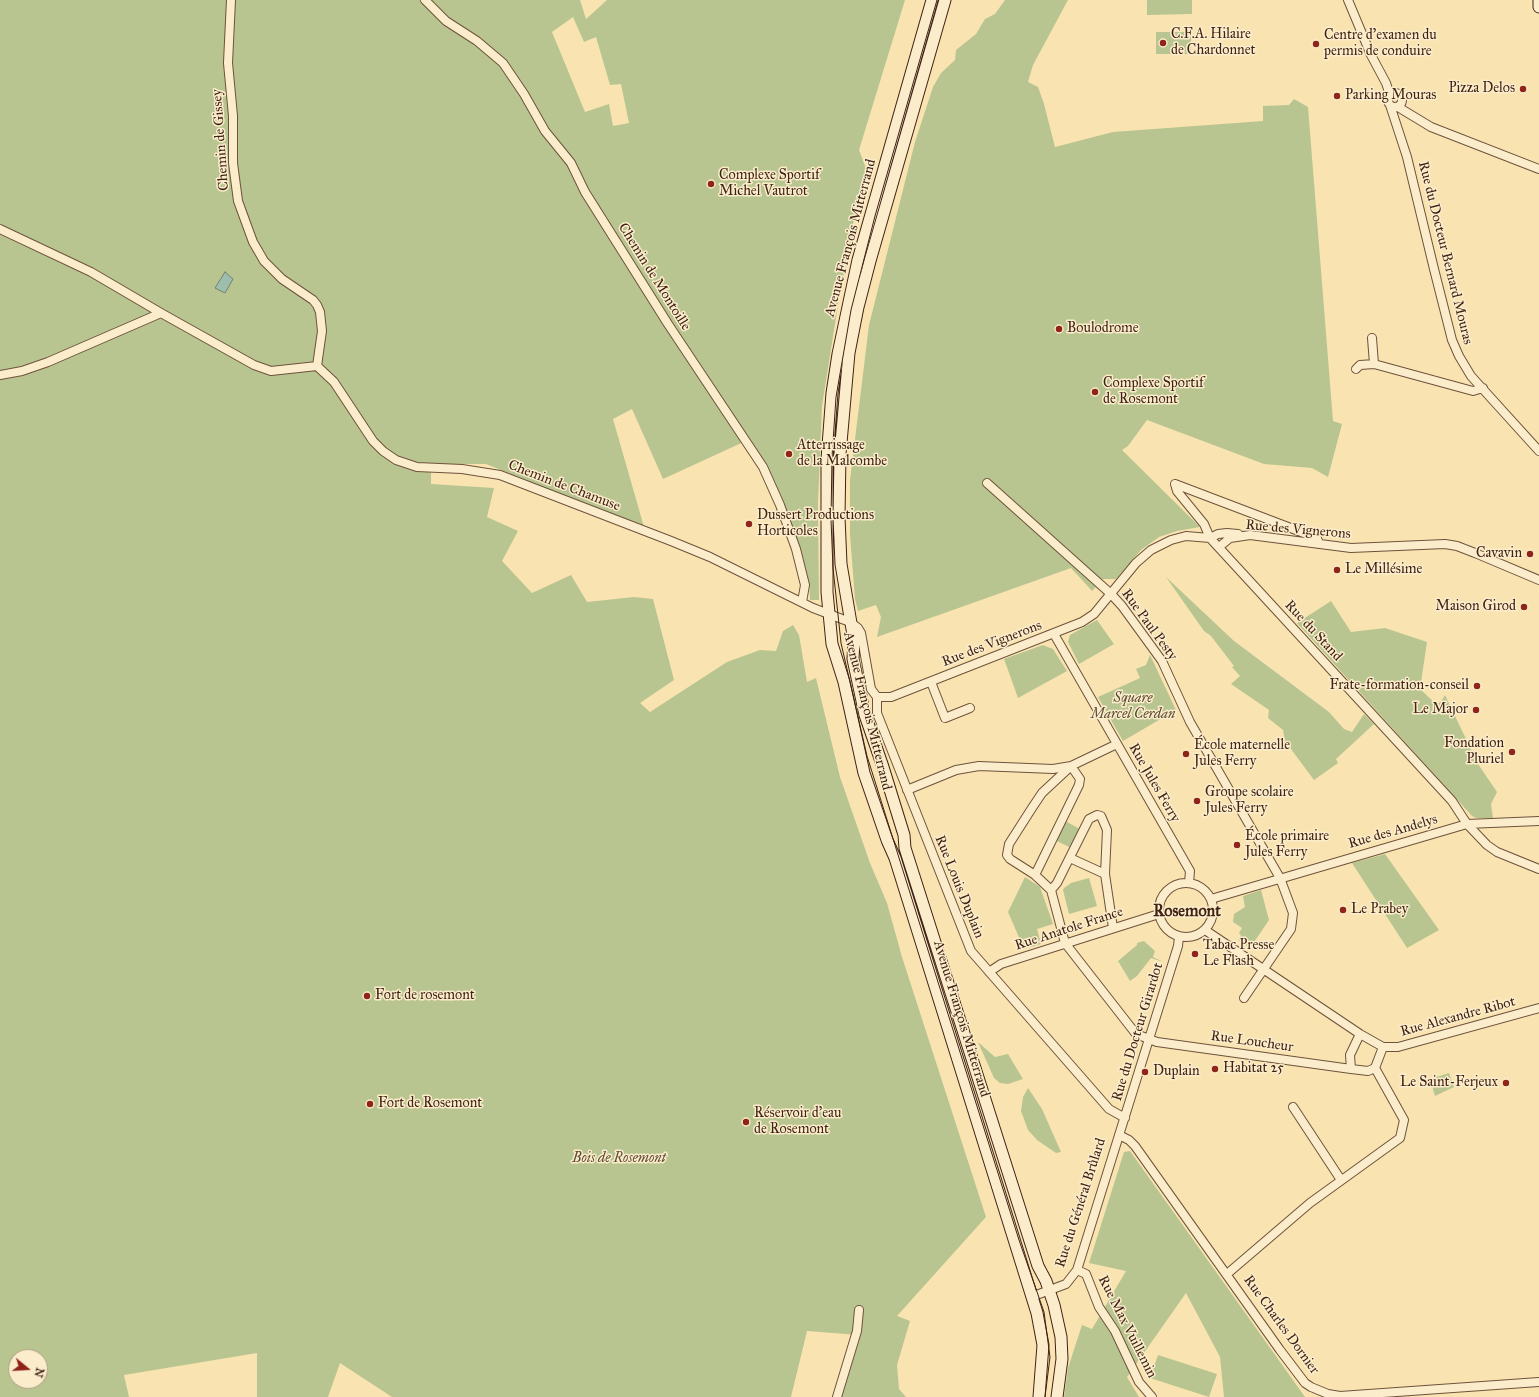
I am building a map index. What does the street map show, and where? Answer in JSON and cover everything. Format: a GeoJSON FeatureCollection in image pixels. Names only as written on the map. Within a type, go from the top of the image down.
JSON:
{"type":"FeatureCollection","features":[{"type":"Feature","properties":{"kind":"main road","name":"Avenue François Mitterrand"},"geometry":{"type":"LineString","coordinates":[[932,0],[858,260],[838,354],[832,393],[827,459],[829,558],[826,574],[829,614],[832,644],[844,682],[864,773],[887,840],[895,858],[1031,1297]]}},
{"type":"Feature","properties":{"kind":"main road","name":"Avenue François Mitterrand"},"geometry":{"type":"LineString","coordinates":[[945,0],[858,307],[850,353],[840,454],[839,518],[841,564],[854,641],[853,659],[859,691],[871,738],[883,767],[904,835],[905,848],[1038,1266],[1050,1291]]}},
{"type":"Feature","properties":{"kind":"main road"},"geometry":{"type":"LineString","coordinates":[[1539,0],[1539,7]]}},
{"type":"Feature","properties":{"kind":"main road"},"geometry":{"type":"LineString","coordinates":[[1050,1291],[1061,1337],[1062,1359],[1057,1397]]}},
{"type":"Feature","properties":{"kind":"main road"},"geometry":{"type":"LineString","coordinates":[[1031,1297],[1037,1313],[1043,1345],[1040,1397]]}},
{"type":"Feature","properties":{"kind":"street","name":"Chemin de Gissey"},"geometry":{"type":"LineString","coordinates":[[231,0],[228,63],[233,116],[233,163],[238,201],[253,242],[264,261],[277,275],[313,300],[317,305],[320,312],[322,331],[317,366]]}},
{"type":"Feature","properties":{"kind":"street","name":"Chemin de Montoille"},"geometry":{"type":"LineString","coordinates":[[425,0],[446,21],[477,41],[503,63],[524,94],[545,131],[571,163],[585,192],[699,373],[737,426],[763,467],[780,505],[796,549],[805,585],[802,602]]}},
{"type":"Feature","properties":{"kind":"street"},"geometry":{"type":"LineString","coordinates":[[1348,0],[1371,55],[1386,83],[1390,95],[1388,101],[1431,127],[1539,169]]}},
{"type":"Feature","properties":{"kind":"street"},"geometry":{"type":"LineString","coordinates":[[1386,83],[1401,96],[1415,118]]}},
{"type":"Feature","properties":{"kind":"street"},"geometry":{"type":"LineString","coordinates":[[1390,95],[1395,93],[1401,96]]}},
{"type":"Feature","properties":{"kind":"street"},"geometry":{"type":"LineString","coordinates":[[1395,106],[1402,103],[1401,96]]}},
{"type":"Feature","properties":{"kind":"street","name":"Rue du Docteur Bernard Mouras"},"geometry":{"type":"LineString","coordinates":[[1395,106],[1395,118],[1407,156],[1452,340],[1464,366],[1471,376],[1539,451]]}},
{"type":"Feature","properties":{"kind":"street"},"geometry":{"type":"LineString","coordinates":[[0,229],[91,272],[254,365],[271,372],[317,366]]}},
{"type":"Feature","properties":{"kind":"street"},"geometry":{"type":"LineString","coordinates":[[0,375],[22,371],[48,362],[161,313]]}},
{"type":"Feature","properties":{"kind":"street"},"geometry":{"type":"LineString","coordinates":[[1372,338],[1374,364]]}},
{"type":"Feature","properties":{"kind":"street"},"geometry":{"type":"LineString","coordinates":[[1356,369],[1360,365],[1374,364],[1473,391],[1483,388]]}},
{"type":"Feature","properties":{"kind":"street","name":"Chemin de Chamuse"},"geometry":{"type":"LineString","coordinates":[[317,366],[334,382],[373,441],[383,451],[396,460],[417,467],[462,469],[500,475],[671,541],[802,602],[850,622]]}},
{"type":"Feature","properties":{"kind":"street","name":"Rue Paul Pesty"},"geometry":{"type":"LineString","coordinates":[[987,483],[1111,594],[1162,661],[1190,722],[1280,878],[1293,913],[1291,929],[1244,998]]}},
{"type":"Feature","properties":{"kind":"street"},"geometry":{"type":"LineString","coordinates":[[1219,547],[1210,538],[1204,524],[1174,484],[1317,538],[1319,544]]}},
{"type":"Feature","properties":{"kind":"street"},"geometry":{"type":"LineString","coordinates":[[1210,538],[1227,532],[1250,535]]}},
{"type":"Feature","properties":{"kind":"street","name":"Rue des Vignerons"},"geometry":{"type":"LineString","coordinates":[[1219,547],[1230,538],[1250,535],[1358,548],[1445,544],[1457,546],[1539,580]]}},
{"type":"Feature","properties":{"kind":"street","name":"Rue des Vignerons"},"geometry":{"type":"LineString","coordinates":[[877,697],[891,697],[1082,622],[1094,614],[1136,563],[1151,550],[1171,540],[1186,536],[1210,538]]}},
{"type":"Feature","properties":{"kind":"street","name":"Rue du Stand"},"geometry":{"type":"LineString","coordinates":[[1219,547],[1280,616],[1452,801],[1467,824],[1487,845],[1497,852],[1539,869]]}},
{"type":"Feature","properties":{"kind":"street","name":"Rue Louis Duplain"},"geometry":{"type":"LineString","coordinates":[[850,622],[862,633],[871,689],[877,697],[877,713],[971,951],[1109,1109],[1125,1118]]}},
{"type":"Feature","properties":{"kind":"street","name":"Rue Jules Ferry"},"geometry":{"type":"LineString","coordinates":[[1054,634],[1190,871],[1189,883]]}},
{"type":"Feature","properties":{"kind":"street","name":"Rue des Vignerons"},"geometry":{"type":"LineString","coordinates":[[931,682],[946,718],[970,708]]}},
{"type":"Feature","properties":{"kind":"street"},"geometry":{"type":"LineString","coordinates":[[907,790],[956,770],[979,766],[1053,769],[1071,766],[1117,744]]}},
{"type":"Feature","properties":{"kind":"street"},"geometry":{"type":"LineString","coordinates":[[1035,875],[1079,785],[1080,779],[1071,766]]}},
{"type":"Feature","properties":{"kind":"street"},"geometry":{"type":"LineString","coordinates":[[1071,766],[1042,794],[1009,844],[1007,851],[1010,859],[1035,875],[1051,890],[1065,943],[1136,1034],[1149,1040]]}},
{"type":"Feature","properties":{"kind":"street"},"geometry":{"type":"LineString","coordinates":[[1051,890],[1057,883],[1089,819],[1097,815],[1101,816],[1107,830],[1104,874],[1113,928]]}},
{"type":"Feature","properties":{"kind":"street","name":"Rue des Andelys"},"geometry":{"type":"LineString","coordinates":[[1211,899],[1467,824],[1539,821]]}},
{"type":"Feature","properties":{"kind":"street"},"geometry":{"type":"LineString","coordinates":[[1070,858],[1104,874]]}},
{"type":"Feature","properties":{"kind":"street"},"geometry":{"type":"LineString","coordinates":[[1189,883],[1202,888],[1211,899],[1213,915],[1205,930],[1193,937],[1179,937],[1165,928],[1159,914],[1161,900],[1165,893],[1178,884],[1189,883]]}},
{"type":"Feature","properties":{"kind":"street","name":"Rue Anatole France"},"geometry":{"type":"LineString","coordinates":[[989,972],[1001,964],[1159,914]]}},
{"type":"Feature","properties":{"kind":"street"},"geometry":{"type":"LineString","coordinates":[[1205,930],[1360,1034],[1383,1047],[1375,1068],[1404,1124],[1400,1138],[1396,1142],[1310,1202],[1227,1274]]}},
{"type":"Feature","properties":{"kind":"street","name":"Rue du Docteur Girardot"},"geometry":{"type":"LineString","coordinates":[[1119,1135],[1178,946],[1179,937]]}},
{"type":"Feature","properties":{"kind":"street","name":"Rue Alexandre Ribot"},"geometry":{"type":"LineString","coordinates":[[1383,1047],[1398,1047],[1539,1008]]}},
{"type":"Feature","properties":{"kind":"street"},"geometry":{"type":"LineString","coordinates":[[1351,1069],[1350,1055],[1360,1034]]}},
{"type":"Feature","properties":{"kind":"street","name":"Rue Loucheur"},"geometry":{"type":"LineString","coordinates":[[1149,1040],[1351,1069],[1368,1071],[1375,1068]]}},
{"type":"Feature","properties":{"kind":"street"},"geometry":{"type":"LineString","coordinates":[[1293,1107],[1341,1180]]}},
{"type":"Feature","properties":{"kind":"street","name":"Rue du Général Brûlard"},"geometry":{"type":"LineString","coordinates":[[1031,1297],[1066,1284],[1077,1270],[1119,1135]]}},
{"type":"Feature","properties":{"kind":"street","name":"Rue Charles Dornier"},"geometry":{"type":"LineString","coordinates":[[1119,1135],[1129,1140],[1134,1146],[1305,1383],[1317,1390],[1340,1396],[1539,1382]]}},
{"type":"Feature","properties":{"kind":"street","name":"Rue Max Vuillemin"},"geometry":{"type":"LineString","coordinates":[[1077,1270],[1086,1274],[1099,1307],[1115,1331],[1139,1382],[1152,1397]]}},
{"type":"Feature","properties":{"kind":"street"},"geometry":{"type":"LineString","coordinates":[[837,1397],[857,1331],[859,1310]]}},
{"type":"Feature","properties":{"kind":"green space","name":"Bois de Rosemont"},"geometry":{"type":"Polygon","coordinates":[[[0,0],[580,0],[586,19],[607,0],[905,0],[859,150],[867,171],[850,235],[856,235],[841,286],[822,406],[818,503],[819,600],[810,600],[809,581],[782,503],[748,440],[663,479],[632,409],[613,419],[644,527],[486,464],[431,464],[431,484],[494,488],[487,517],[518,531],[502,561],[532,593],[571,575],[587,602],[634,597],[653,599],[674,680],[640,703],[650,712],[727,662],[760,650],[776,651],[783,631],[793,625],[799,635],[807,682],[816,678],[840,777],[870,863],[887,903],[902,957],[986,1217],[897,1316],[910,1321],[897,1365],[899,1389],[906,1397],[839,1397],[859,1335],[807,1331],[791,1397],[392,1397],[340,1363],[328,1397],[257,1397],[257,1353],[124,1375],[129,1397],[0,1397],[0,0]],[[573,17],[552,32],[585,112],[609,104],[613,126],[629,123],[621,84],[610,85],[596,37],[584,42],[573,17]]]}},
{"type":"Feature","properties":{"kind":"green space","name":"Complexe Sportif de Rosemont"},"geometry":{"type":"Polygon","coordinates":[[[1005,0],[1068,0],[1033,65],[1028,82],[1038,87],[1055,147],[1113,132],[1263,121],[1263,106],[1289,105],[1294,99],[1308,107],[1333,421],[1342,424],[1328,477],[1312,468],[1264,464],[1147,420],[1128,446],[1122,450],[1200,527],[1177,531],[1159,537],[1141,550],[1116,579],[1103,579],[1092,591],[1071,568],[877,637],[881,617],[876,605],[858,611],[855,599],[850,535],[850,480],[869,325],[915,142],[933,87],[941,73],[955,60],[956,50],[976,34],[985,19],[995,14],[1005,0]]]}},
{"type":"Feature","properties":{"kind":"green space"},"geometry":{"type":"Polygon","coordinates":[[[1147,0],[1192,0],[1192,14],[1147,15],[1147,0]]]}},
{"type":"Feature","properties":{"kind":"green space"},"geometry":{"type":"Polygon","coordinates":[[[1156,32],[1191,32],[1191,54],[1156,54],[1156,32]]]}},
{"type":"Feature","properties":{"kind":"green space"},"geometry":{"type":"Polygon","coordinates":[[[1166,577],[1234,641],[1329,712],[1344,729],[1352,732],[1364,714],[1374,724],[1336,759],[1338,763],[1314,780],[1285,741],[1283,730],[1268,718],[1269,710],[1231,684],[1240,676],[1232,667],[1234,666],[1211,636],[1204,631],[1166,577]]]}},
{"type":"Feature","properties":{"kind":"green space"},"geometry":{"type":"Polygon","coordinates":[[[1331,601],[1351,632],[1385,628],[1427,642],[1420,689],[1436,704],[1441,702],[1445,695],[1478,764],[1497,792],[1491,804],[1493,818],[1476,818],[1472,816],[1297,623],[1331,601]]]}},
{"type":"Feature","properties":{"kind":"green space"},"geometry":{"type":"Polygon","coordinates":[[[1097,620],[1114,644],[1079,664],[1068,642],[1070,635],[1097,620]]]}},
{"type":"Feature","properties":{"kind":"green space"},"geometry":{"type":"Polygon","coordinates":[[[1043,645],[1053,649],[1067,671],[1018,698],[1004,659],[1043,645]]]}},
{"type":"Feature","properties":{"kind":"green space","name":"Square Marcel Cerdan"},"geometry":{"type":"Polygon","coordinates":[[[1150,655],[1176,710],[1123,741],[1098,697],[1140,678],[1136,669],[1146,665],[1150,655]]]}},
{"type":"Feature","properties":{"kind":"green space"},"geometry":{"type":"Polygon","coordinates":[[[1065,821],[1080,829],[1071,848],[1055,840],[1065,821]]]}},
{"type":"Feature","properties":{"kind":"green space"},"geometry":{"type":"Polygon","coordinates":[[[1385,854],[1439,930],[1407,948],[1352,863],[1385,854]]]}},
{"type":"Feature","properties":{"kind":"green space"},"geometry":{"type":"Polygon","coordinates":[[[1025,877],[1040,887],[1053,924],[1037,929],[1041,944],[1024,949],[1008,912],[1025,877]]]}},
{"type":"Feature","properties":{"kind":"green space"},"geometry":{"type":"Polygon","coordinates":[[[1089,878],[1097,906],[1069,914],[1063,890],[1064,888],[1071,883],[1089,878]]]}},
{"type":"Feature","properties":{"kind":"green space"},"geometry":{"type":"Polygon","coordinates":[[[1261,890],[1269,920],[1250,948],[1238,940],[1241,935],[1239,933],[1242,928],[1233,922],[1234,914],[1245,907],[1243,896],[1261,890]]]}},
{"type":"Feature","properties":{"kind":"green space"},"geometry":{"type":"Polygon","coordinates":[[[1144,941],[1155,951],[1153,957],[1163,962],[1151,958],[1137,976],[1130,981],[1118,961],[1137,945],[1137,943],[1144,941]]]}},
{"type":"Feature","properties":{"kind":"green space"},"geometry":{"type":"Polygon","coordinates":[[[978,1042],[995,1057],[1008,1054],[1023,1079],[1008,1084],[1000,1083],[994,1078],[978,1042]]]}},
{"type":"Feature","properties":{"kind":"green space"},"geometry":{"type":"Polygon","coordinates":[[[1449,1073],[1454,1087],[1435,1096],[1430,1079],[1449,1073]]]}},
{"type":"Feature","properties":{"kind":"green space"},"geometry":{"type":"Polygon","coordinates":[[[1028,1088],[1042,1109],[1061,1152],[1056,1153],[1037,1140],[1028,1130],[1021,1111],[1023,1097],[1028,1088]]]}},
{"type":"Feature","properties":{"kind":"green space"},"geometry":{"type":"Polygon","coordinates":[[[1130,1151],[1305,1397],[1224,1397],[1220,1357],[1186,1293],[1127,1377],[1139,1397],[1064,1397],[1068,1368],[1082,1325],[1092,1329],[1126,1271],[1089,1263],[1124,1152],[1130,1151]]]}},
{"type":"Feature","properties":{"kind":"green space"},"geometry":{"type":"Polygon","coordinates":[[[1158,1355],[1217,1374],[1209,1397],[1150,1378],[1158,1355]]]}},
{"type":"Feature","properties":{"kind":"shaded area"},"geometry":{"type":"Polygon","coordinates":[[[225,272],[233,279],[225,293],[215,288],[225,272]]]}},
{"type":"Feature","properties":{"kind":"tram line"},"geometry":{"type":"LineString","coordinates":[[937,0],[875,216],[851,310],[836,397],[832,457],[831,520],[833,568],[841,643],[867,756],[1019,1240],[1044,1312],[1050,1357],[1045,1397]]}},
{"type":"Feature","properties":{"kind":"place","name":"C.F.A. Hilaire de Chardonnet"},"geometry":{"type":"Point","coordinates":[1163,43]}},
{"type":"Feature","properties":{"kind":"place","name":"Centre d'examen du permis de conduire"},"geometry":{"type":"Point","coordinates":[1316,44]}},
{"type":"Feature","properties":{"kind":"place","name":"Pizza Delos"},"geometry":{"type":"Point","coordinates":[1523,89]}},
{"type":"Feature","properties":{"kind":"place","name":"Parking Mouras"},"geometry":{"type":"Point","coordinates":[1337,96]}},
{"type":"Feature","properties":{"kind":"place","name":"Complexe Sportif Michel Vautrot"},"geometry":{"type":"Point","coordinates":[711,184]}},
{"type":"Feature","properties":{"kind":"place","name":"Boulodrome"},"geometry":{"type":"Point","coordinates":[1059,329]}},
{"type":"Feature","properties":{"kind":"place","name":"Complexe Sportif de Rosemont"},"geometry":{"type":"Point","coordinates":[1095,392]}},
{"type":"Feature","properties":{"kind":"place","name":"Atterrissage de la Malcombe"},"geometry":{"type":"Point","coordinates":[789,454]}},
{"type":"Feature","properties":{"kind":"place","name":"Dussert Productions Horticoles"},"geometry":{"type":"Point","coordinates":[749,524]}},
{"type":"Feature","properties":{"kind":"place","name":"Cavavin"},"geometry":{"type":"Point","coordinates":[1530,554]}},
{"type":"Feature","properties":{"kind":"place","name":"Le Millésime"},"geometry":{"type":"Point","coordinates":[1337,570]}},
{"type":"Feature","properties":{"kind":"place","name":"Maison Girod"},"geometry":{"type":"Point","coordinates":[1524,607]}},
{"type":"Feature","properties":{"kind":"place","name":"Frate-formation-conseil"},"geometry":{"type":"Point","coordinates":[1477,686]}},
{"type":"Feature","properties":{"kind":"place","name":"Le Major"},"geometry":{"type":"Point","coordinates":[1476,710]}},
{"type":"Feature","properties":{"kind":"place","name":"Fondation Pluriel"},"geometry":{"type":"Point","coordinates":[1512,752]}},
{"type":"Feature","properties":{"kind":"place","name":"École maternelle Jules Ferry"},"geometry":{"type":"Point","coordinates":[1186,754]}},
{"type":"Feature","properties":{"kind":"place","name":"Groupe scolaire Jules Ferry"},"geometry":{"type":"Point","coordinates":[1197,801]}},
{"type":"Feature","properties":{"kind":"place","name":"École primaire Jules Ferry"},"geometry":{"type":"Point","coordinates":[1237,845]}},
{"type":"Feature","properties":{"kind":"place","name":"Le Prabey"},"geometry":{"type":"Point","coordinates":[1343,910]}},
{"type":"Feature","properties":{"kind":"place","name":"Tabac Presse Le Flash"},"geometry":{"type":"Point","coordinates":[1195,954]}},
{"type":"Feature","properties":{"kind":"place","name":"Fort de rosemont"},"geometry":{"type":"Point","coordinates":[367,996]}},
{"type":"Feature","properties":{"kind":"place","name":"Habitat 25"},"geometry":{"type":"Point","coordinates":[1215,1069]}},
{"type":"Feature","properties":{"kind":"place","name":"Duplain"},"geometry":{"type":"Point","coordinates":[1145,1072]}},
{"type":"Feature","properties":{"kind":"place","name":"Le Saint-Ferjeux"},"geometry":{"type":"Point","coordinates":[1506,1083]}},
{"type":"Feature","properties":{"kind":"place","name":"Fort de Rosemont"},"geometry":{"type":"Point","coordinates":[370,1104]}},
{"type":"Feature","properties":{"kind":"place","name":"Réservoir d'eau de Rosemont"},"geometry":{"type":"Point","coordinates":[746,1122]}},
{"type":"Feature","properties":{"kind":"district","name":"Rosemont"},"geometry":{"type":"Point","coordinates":[1187,912]}}]}
